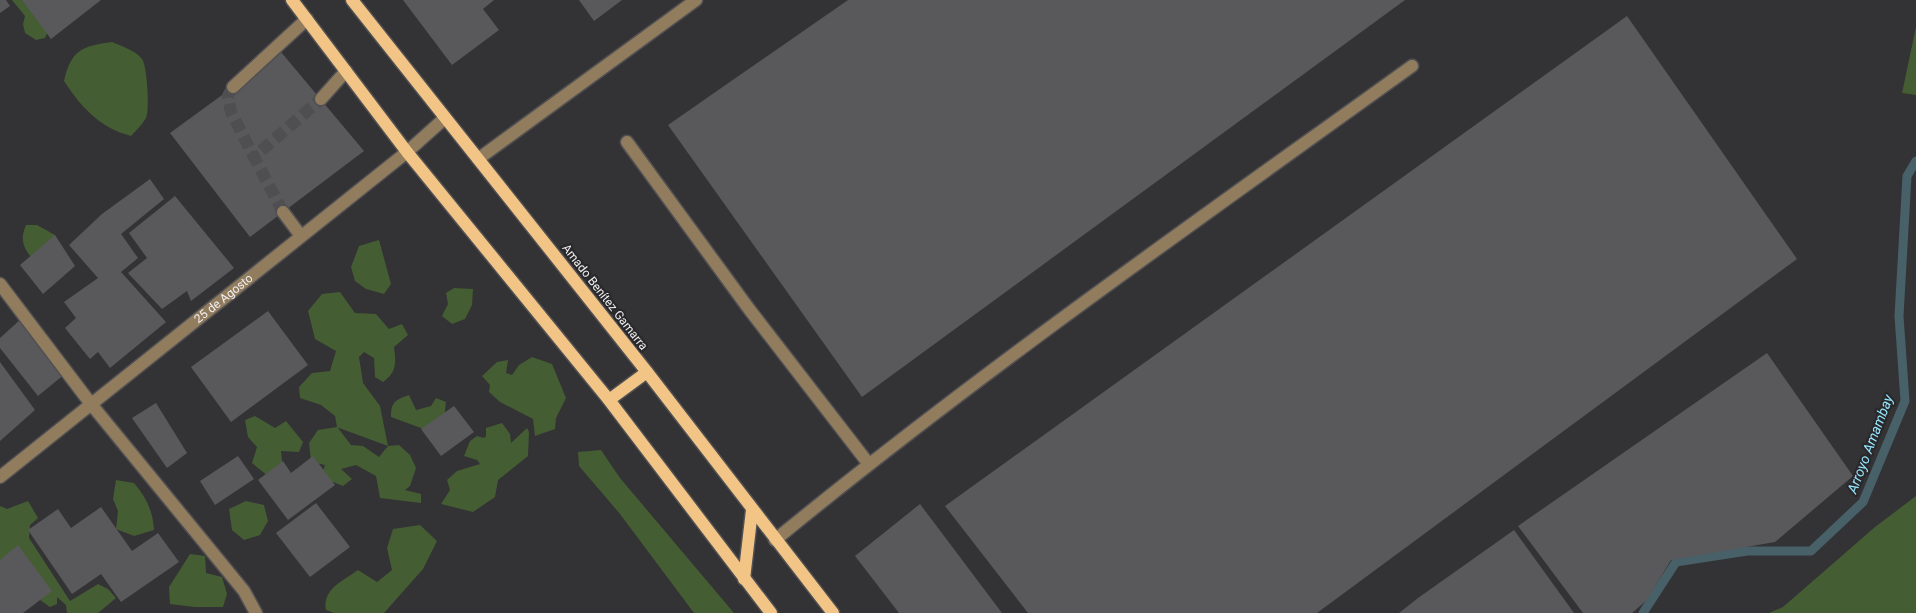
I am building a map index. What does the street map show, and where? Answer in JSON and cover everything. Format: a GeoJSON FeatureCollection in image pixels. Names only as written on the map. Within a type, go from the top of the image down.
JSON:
{"type":"FeatureCollection","features":[{"type":"Feature","properties":{"kind":"main road"},"geometry":{"type":"LineString","coordinates":[[292,0],[408,152],[609,400],[771,613]]}},
{"type":"Feature","properties":{"kind":"main road","name":"Amado Benítez Gamarra"},"geometry":{"type":"LineString","coordinates":[[352,0],[647,372],[833,613]]}},
{"type":"Feature","properties":{"kind":"main road"},"geometry":{"type":"LineString","coordinates":[[609,400],[647,372]]}},
{"type":"Feature","properties":{"kind":"main road"},"geometry":{"type":"LineString","coordinates":[[744,579],[752,510]]}},
{"type":"Feature","properties":{"kind":"street"},"geometry":{"type":"LineString","coordinates":[[478,159],[696,0]]}},
{"type":"Feature","properties":{"kind":"street"},"geometry":{"type":"LineString","coordinates":[[233,87],[307,19]]}},
{"type":"Feature","properties":{"kind":"street"},"geometry":{"type":"LineString","coordinates":[[775,540],[868,463],[993,368],[1412,66]]}},
{"type":"Feature","properties":{"kind":"street"},"geometry":{"type":"LineString","coordinates":[[321,98],[346,71]]}},
{"type":"Feature","properties":{"kind":"street","name":"25 de Agosto"},"geometry":{"type":"LineString","coordinates":[[0,477],[408,152],[446,118]]}},
{"type":"Feature","properties":{"kind":"street"},"geometry":{"type":"LineString","coordinates":[[627,142],[749,309],[868,463]]}},
{"type":"Feature","properties":{"kind":"street"},"geometry":{"type":"LineString","coordinates":[[283,212],[301,236]]}},
{"type":"Feature","properties":{"kind":"street"},"geometry":{"type":"LineString","coordinates":[[0,284],[91,404],[244,591],[256,613]]}},
{"type":"Feature","properties":{"kind":"green space"},"geometry":{"type":"Polygon","coordinates":[[[12,0],[39,0],[50,27],[45,38],[36,40],[25,33],[23,24],[25,16],[12,0]]]}},
{"type":"Feature","properties":{"kind":"green space"},"geometry":{"type":"Polygon","coordinates":[[[1916,27],[1916,95],[1902,93],[1916,27]]]}},
{"type":"Feature","properties":{"kind":"green space"},"geometry":{"type":"Polygon","coordinates":[[[112,42],[136,53],[144,63],[147,78],[147,114],[144,121],[131,136],[110,128],[92,115],[84,108],[64,81],[70,62],[79,51],[93,45],[112,42]]]}},
{"type":"Feature","properties":{"kind":"green space"},"geometry":{"type":"Polygon","coordinates":[[[26,225],[37,225],[55,235],[57,248],[35,262],[24,245],[23,236],[26,225]]]}},
{"type":"Feature","properties":{"kind":"green space"},"geometry":{"type":"Polygon","coordinates":[[[379,240],[391,284],[384,294],[366,289],[355,281],[351,267],[359,246],[379,240]]]}},
{"type":"Feature","properties":{"kind":"green space"},"geometry":{"type":"Polygon","coordinates":[[[454,288],[473,289],[472,305],[465,319],[452,324],[442,316],[448,304],[446,293],[454,288]]]}},
{"type":"Feature","properties":{"kind":"green space"},"geometry":{"type":"Polygon","coordinates":[[[340,292],[355,313],[376,314],[389,329],[402,324],[408,335],[394,347],[393,371],[383,382],[375,377],[374,358],[364,352],[359,357],[363,383],[380,406],[388,446],[399,445],[410,455],[416,468],[410,486],[405,490],[421,494],[421,503],[380,498],[376,476],[356,465],[341,469],[352,479],[343,486],[321,477],[325,465],[311,462],[309,443],[318,430],[337,427],[335,416],[321,405],[300,398],[299,387],[312,373],[330,371],[336,351],[315,339],[308,311],[322,294],[340,292]],[[338,428],[351,445],[363,446],[379,457],[388,446],[338,428]]]}},
{"type":"Feature","properties":{"kind":"green space"},"geometry":{"type":"Polygon","coordinates":[[[532,357],[552,364],[566,398],[556,418],[555,429],[535,436],[533,419],[500,402],[489,392],[490,385],[482,376],[497,362],[508,360],[506,373],[512,375],[519,365],[532,357]]]}},
{"type":"Feature","properties":{"kind":"green space"},"geometry":{"type":"Polygon","coordinates":[[[409,395],[416,410],[431,406],[436,398],[446,402],[444,419],[429,431],[391,417],[395,402],[409,395]]]}},
{"type":"Feature","properties":{"kind":"green space"},"geometry":{"type":"Polygon","coordinates":[[[255,416],[275,428],[286,421],[303,442],[299,452],[281,451],[283,469],[268,476],[252,463],[257,447],[248,437],[245,420],[255,416]]]}},
{"type":"Feature","properties":{"kind":"green space"},"geometry":{"type":"Polygon","coordinates":[[[502,423],[510,434],[511,443],[527,428],[529,432],[528,456],[498,480],[495,497],[473,512],[441,504],[450,490],[447,480],[457,471],[480,464],[477,460],[464,456],[470,441],[477,436],[484,438],[486,436],[486,428],[502,423]]]}},
{"type":"Feature","properties":{"kind":"green space"},"geometry":{"type":"Polygon","coordinates":[[[601,450],[620,478],[734,613],[694,613],[620,514],[579,466],[578,452],[601,450]]]}},
{"type":"Feature","properties":{"kind":"green space"},"geometry":{"type":"Polygon","coordinates":[[[116,480],[134,483],[138,488],[150,510],[154,530],[134,536],[116,529],[118,511],[113,499],[116,480]]]}},
{"type":"Feature","properties":{"kind":"green space"},"geometry":{"type":"Polygon","coordinates":[[[1916,496],[1916,613],[1769,613],[1783,607],[1875,527],[1916,496]]]}},
{"type":"Feature","properties":{"kind":"green space"},"geometry":{"type":"Polygon","coordinates":[[[28,501],[38,518],[30,525],[29,538],[70,601],[98,584],[108,589],[116,598],[98,613],[67,613],[66,605],[57,597],[57,604],[50,607],[0,572],[0,506],[7,509],[28,501]]]}},
{"type":"Feature","properties":{"kind":"green space"},"geometry":{"type":"Polygon","coordinates":[[[246,501],[264,505],[268,521],[260,535],[244,540],[232,530],[229,509],[246,501]]]}},
{"type":"Feature","properties":{"kind":"green space"},"geometry":{"type":"Polygon","coordinates":[[[420,525],[437,541],[423,569],[384,613],[334,613],[326,610],[327,596],[330,591],[358,570],[377,582],[392,570],[387,548],[393,529],[420,525]]]}},
{"type":"Feature","properties":{"kind":"green space"},"geometry":{"type":"Polygon","coordinates":[[[190,554],[205,556],[206,573],[222,577],[227,594],[223,607],[195,607],[170,604],[169,587],[190,554]]]}},
{"type":"Feature","properties":{"kind":"building"},"geometry":{"type":"Polygon","coordinates":[[[0,0],[6,0],[10,6],[0,13],[0,0]]]}},
{"type":"Feature","properties":{"kind":"building"},"geometry":{"type":"Polygon","coordinates":[[[22,0],[101,0],[51,39],[22,0]]]}},
{"type":"Feature","properties":{"kind":"building"},"geometry":{"type":"Polygon","coordinates":[[[403,0],[494,0],[483,9],[499,30],[452,65],[403,0]]]}},
{"type":"Feature","properties":{"kind":"building"},"geometry":{"type":"Polygon","coordinates":[[[579,0],[622,0],[594,21],[579,0]]]}},
{"type":"Feature","properties":{"kind":"building"},"geometry":{"type":"Polygon","coordinates":[[[848,0],[1405,0],[862,397],[668,125],[848,0]]]}},
{"type":"Feature","properties":{"kind":"building"},"geometry":{"type":"Polygon","coordinates":[[[1627,16],[1797,259],[1317,613],[1028,613],[945,506],[1627,16]]]}},
{"type":"Feature","properties":{"kind":"building"},"geometry":{"type":"Polygon","coordinates":[[[281,52],[364,151],[250,237],[170,133],[281,52]]]}},
{"type":"Feature","properties":{"kind":"building"},"geometry":{"type":"Polygon","coordinates":[[[150,179],[164,199],[121,234],[138,258],[121,272],[166,322],[110,368],[98,352],[90,359],[65,328],[76,318],[64,302],[98,278],[69,245],[102,214],[150,179]]]}},
{"type":"Feature","properties":{"kind":"building"},"geometry":{"type":"Polygon","coordinates":[[[175,196],[234,268],[191,301],[187,291],[162,309],[128,273],[147,258],[129,233],[175,196]]]}},
{"type":"Feature","properties":{"kind":"building"},"geometry":{"type":"Polygon","coordinates":[[[55,235],[75,266],[43,294],[20,265],[55,235]]]}},
{"type":"Feature","properties":{"kind":"building"},"geometry":{"type":"Polygon","coordinates":[[[268,311],[308,365],[231,422],[191,367],[268,311]]]}},
{"type":"Feature","properties":{"kind":"building"},"geometry":{"type":"Polygon","coordinates":[[[21,319],[66,373],[38,396],[0,348],[0,338],[21,319]]]}},
{"type":"Feature","properties":{"kind":"building"},"geometry":{"type":"Polygon","coordinates":[[[1767,353],[1853,476],[1775,542],[1671,560],[1647,600],[1632,613],[1583,613],[1518,526],[1767,353]]]}},
{"type":"Feature","properties":{"kind":"building"},"geometry":{"type":"Polygon","coordinates":[[[0,362],[35,410],[0,441],[0,362]]]}},
{"type":"Feature","properties":{"kind":"building"},"geometry":{"type":"Polygon","coordinates":[[[156,403],[187,453],[167,468],[132,418],[156,403]]]}},
{"type":"Feature","properties":{"kind":"building"},"geometry":{"type":"Polygon","coordinates":[[[454,406],[474,432],[441,456],[421,429],[454,406]]]}},
{"type":"Feature","properties":{"kind":"building"},"geometry":{"type":"Polygon","coordinates":[[[238,456],[254,479],[215,505],[200,481],[238,456]]]}},
{"type":"Feature","properties":{"kind":"building"},"geometry":{"type":"Polygon","coordinates":[[[313,456],[335,485],[288,520],[258,480],[283,461],[291,473],[313,456]]]}},
{"type":"Feature","properties":{"kind":"building"},"geometry":{"type":"Polygon","coordinates":[[[316,503],[350,547],[310,577],[276,533],[316,503]]]}},
{"type":"Feature","properties":{"kind":"building"},"geometry":{"type":"Polygon","coordinates":[[[920,504],[1002,613],[899,613],[855,556],[920,504]]]}},
{"type":"Feature","properties":{"kind":"building"},"geometry":{"type":"Polygon","coordinates":[[[101,507],[132,551],[158,533],[179,562],[121,602],[101,574],[72,594],[28,530],[58,509],[71,528],[101,507]]]}},
{"type":"Feature","properties":{"kind":"building"},"geometry":{"type":"Polygon","coordinates":[[[1514,530],[1574,613],[1399,613],[1418,598],[1514,530]]]}},
{"type":"Feature","properties":{"kind":"building"},"geometry":{"type":"Polygon","coordinates":[[[18,545],[52,591],[23,613],[0,613],[0,560],[18,545]]]}},
{"type":"Feature","properties":{"kind":"waterway","name":"Arroyo Amambay"},"geometry":{"type":"LineString","coordinates":[[1643,613],[1676,562],[1747,551],[1811,551],[1863,502],[1905,401],[1899,316],[1907,176],[1916,161]]}},
{"type":"Feature","properties":{"kind":"tunnel"},"geometry":{"type":"LineString","coordinates":[[233,87],[228,96],[231,112],[254,157]]}},
{"type":"Feature","properties":{"kind":"tunnel"},"geometry":{"type":"LineString","coordinates":[[283,212],[254,157],[321,99]]}}]}
